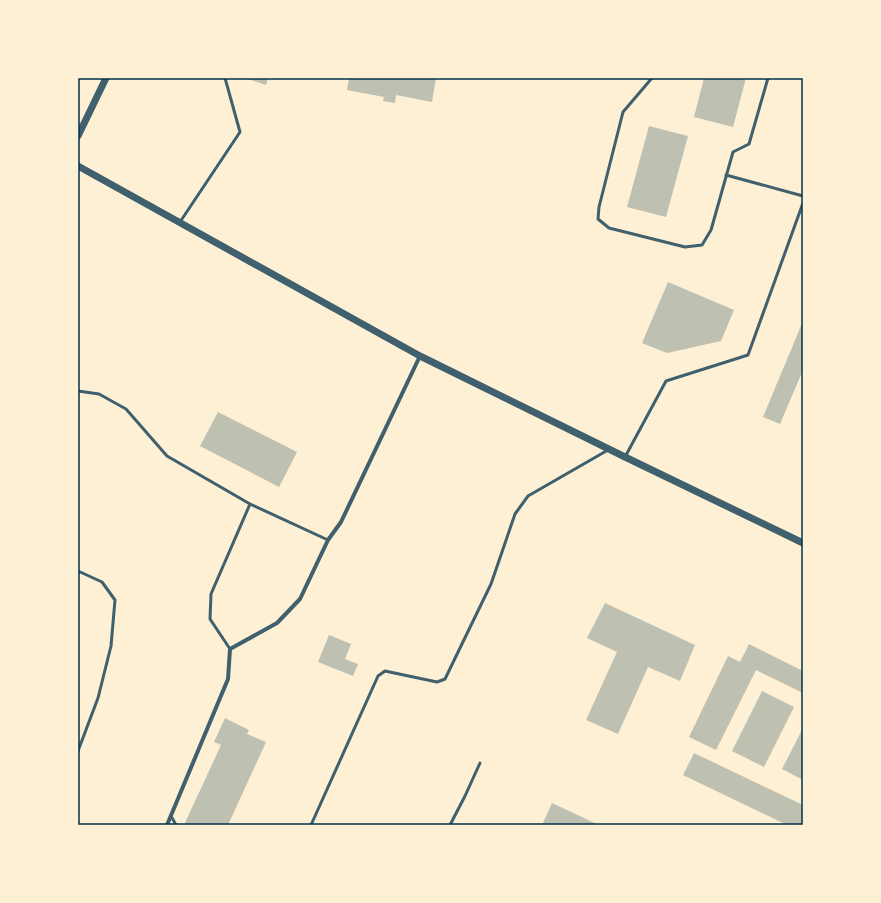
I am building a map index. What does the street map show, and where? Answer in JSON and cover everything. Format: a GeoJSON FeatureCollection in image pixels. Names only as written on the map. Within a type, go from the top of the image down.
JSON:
{"type":"FeatureCollection","features":[{"type":"Feature","properties":{"kind":"street"},"geometry":{"type":"LineString","coordinates":[[78,136],[106,78]]}},
{"type":"Feature","properties":{"kind":"street"},"geometry":{"type":"LineString","coordinates":[[78,166],[420,356],[803,543]]}},
{"type":"Feature","properties":{"kind":"street"},"geometry":{"type":"LineString","coordinates":[[167,825],[228,679],[230,649],[277,623],[300,599],[328,540],[341,522],[420,356]]}},
{"type":"Feature","properties":{"kind":"lane"},"geometry":{"type":"LineString","coordinates":[[180,222],[240,132],[225,78]]}},
{"type":"Feature","properties":{"kind":"lane"},"geometry":{"type":"LineString","coordinates":[[652,78],[623,112],[598,207],[598,219],[609,228],[685,247],[702,245],[711,230],[733,152],[749,144],[768,78]]}},
{"type":"Feature","properties":{"kind":"lane"},"geometry":{"type":"LineString","coordinates":[[726,175],[803,196]]}},
{"type":"Feature","properties":{"kind":"lane"},"geometry":{"type":"LineString","coordinates":[[625,457],[666,381],[748,355],[803,203]]}},
{"type":"Feature","properties":{"kind":"lane"},"geometry":{"type":"LineString","coordinates":[[78,391],[99,394],[126,408],[167,456],[250,504],[328,540]]}},
{"type":"Feature","properties":{"kind":"lane"},"geometry":{"type":"LineString","coordinates":[[312,825],[378,676],[385,671],[437,682],[445,679],[491,584],[516,514],[528,496],[609,449]]}},
{"type":"Feature","properties":{"kind":"lane"},"geometry":{"type":"LineString","coordinates":[[230,649],[210,619],[210,594],[250,504]]}},
{"type":"Feature","properties":{"kind":"lane"},"geometry":{"type":"LineString","coordinates":[[78,571],[102,582],[115,600],[111,646],[98,698],[78,751]]}},
{"type":"Feature","properties":{"kind":"lane"},"geometry":{"type":"LineString","coordinates":[[450,825],[480,763]]}},
{"type":"Feature","properties":{"kind":"lane"},"geometry":{"type":"LineString","coordinates":[[171,816],[176,825]]}},
{"type":"Feature","properties":{"kind":"building"},"geometry":{"type":"Polygon","coordinates":[[[245,78],[268,78],[266,85],[245,78]]]}},
{"type":"Feature","properties":{"kind":"building"},"geometry":{"type":"Polygon","coordinates":[[[349,78],[436,78],[432,102],[396,95],[395,103],[383,101],[384,97],[347,90],[349,78]]]}},
{"type":"Feature","properties":{"kind":"building"},"geometry":{"type":"Polygon","coordinates":[[[704,78],[746,78],[733,127],[694,117],[704,78]]]}},
{"type":"Feature","properties":{"kind":"building"},"geometry":{"type":"Polygon","coordinates":[[[649,126],[688,136],[666,217],[627,207],[649,126]]]}},
{"type":"Feature","properties":{"kind":"building"},"geometry":{"type":"Polygon","coordinates":[[[668,282],[734,310],[721,341],[667,353],[642,343],[668,282]]]}},
{"type":"Feature","properties":{"kind":"building"},"geometry":{"type":"Polygon","coordinates":[[[803,321],[803,370],[780,424],[763,417],[803,321]]]}},
{"type":"Feature","properties":{"kind":"building"},"geometry":{"type":"Polygon","coordinates":[[[218,412],[297,452],[279,487],[200,446],[218,412]]]}},
{"type":"Feature","properties":{"kind":"building"},"geometry":{"type":"Polygon","coordinates":[[[605,603],[695,645],[680,681],[648,667],[618,734],[586,720],[617,652],[587,638],[605,603]]]}},
{"type":"Feature","properties":{"kind":"building"},"geometry":{"type":"Polygon","coordinates":[[[329,635],[351,644],[345,659],[358,664],[353,676],[318,662],[329,635]]]}},
{"type":"Feature","properties":{"kind":"building"},"geometry":{"type":"Polygon","coordinates":[[[749,644],[803,671],[803,693],[756,670],[716,750],[689,737],[728,656],[740,662],[749,644]]]}},
{"type":"Feature","properties":{"kind":"building"},"geometry":{"type":"Polygon","coordinates":[[[762,691],[794,707],[764,767],[732,751],[762,691]]]}},
{"type":"Feature","properties":{"kind":"building"},"geometry":{"type":"Polygon","coordinates":[[[225,718],[249,730],[247,734],[266,742],[228,825],[184,825],[221,745],[214,742],[225,718]]]}},
{"type":"Feature","properties":{"kind":"building"},"geometry":{"type":"Polygon","coordinates":[[[803,728],[803,780],[782,769],[803,728]]]}},
{"type":"Feature","properties":{"kind":"building"},"geometry":{"type":"Polygon","coordinates":[[[694,753],[803,805],[803,825],[787,825],[683,775],[694,753]]]}},
{"type":"Feature","properties":{"kind":"building"},"geometry":{"type":"Polygon","coordinates":[[[552,803],[599,825],[542,825],[552,803]]]}}]}
